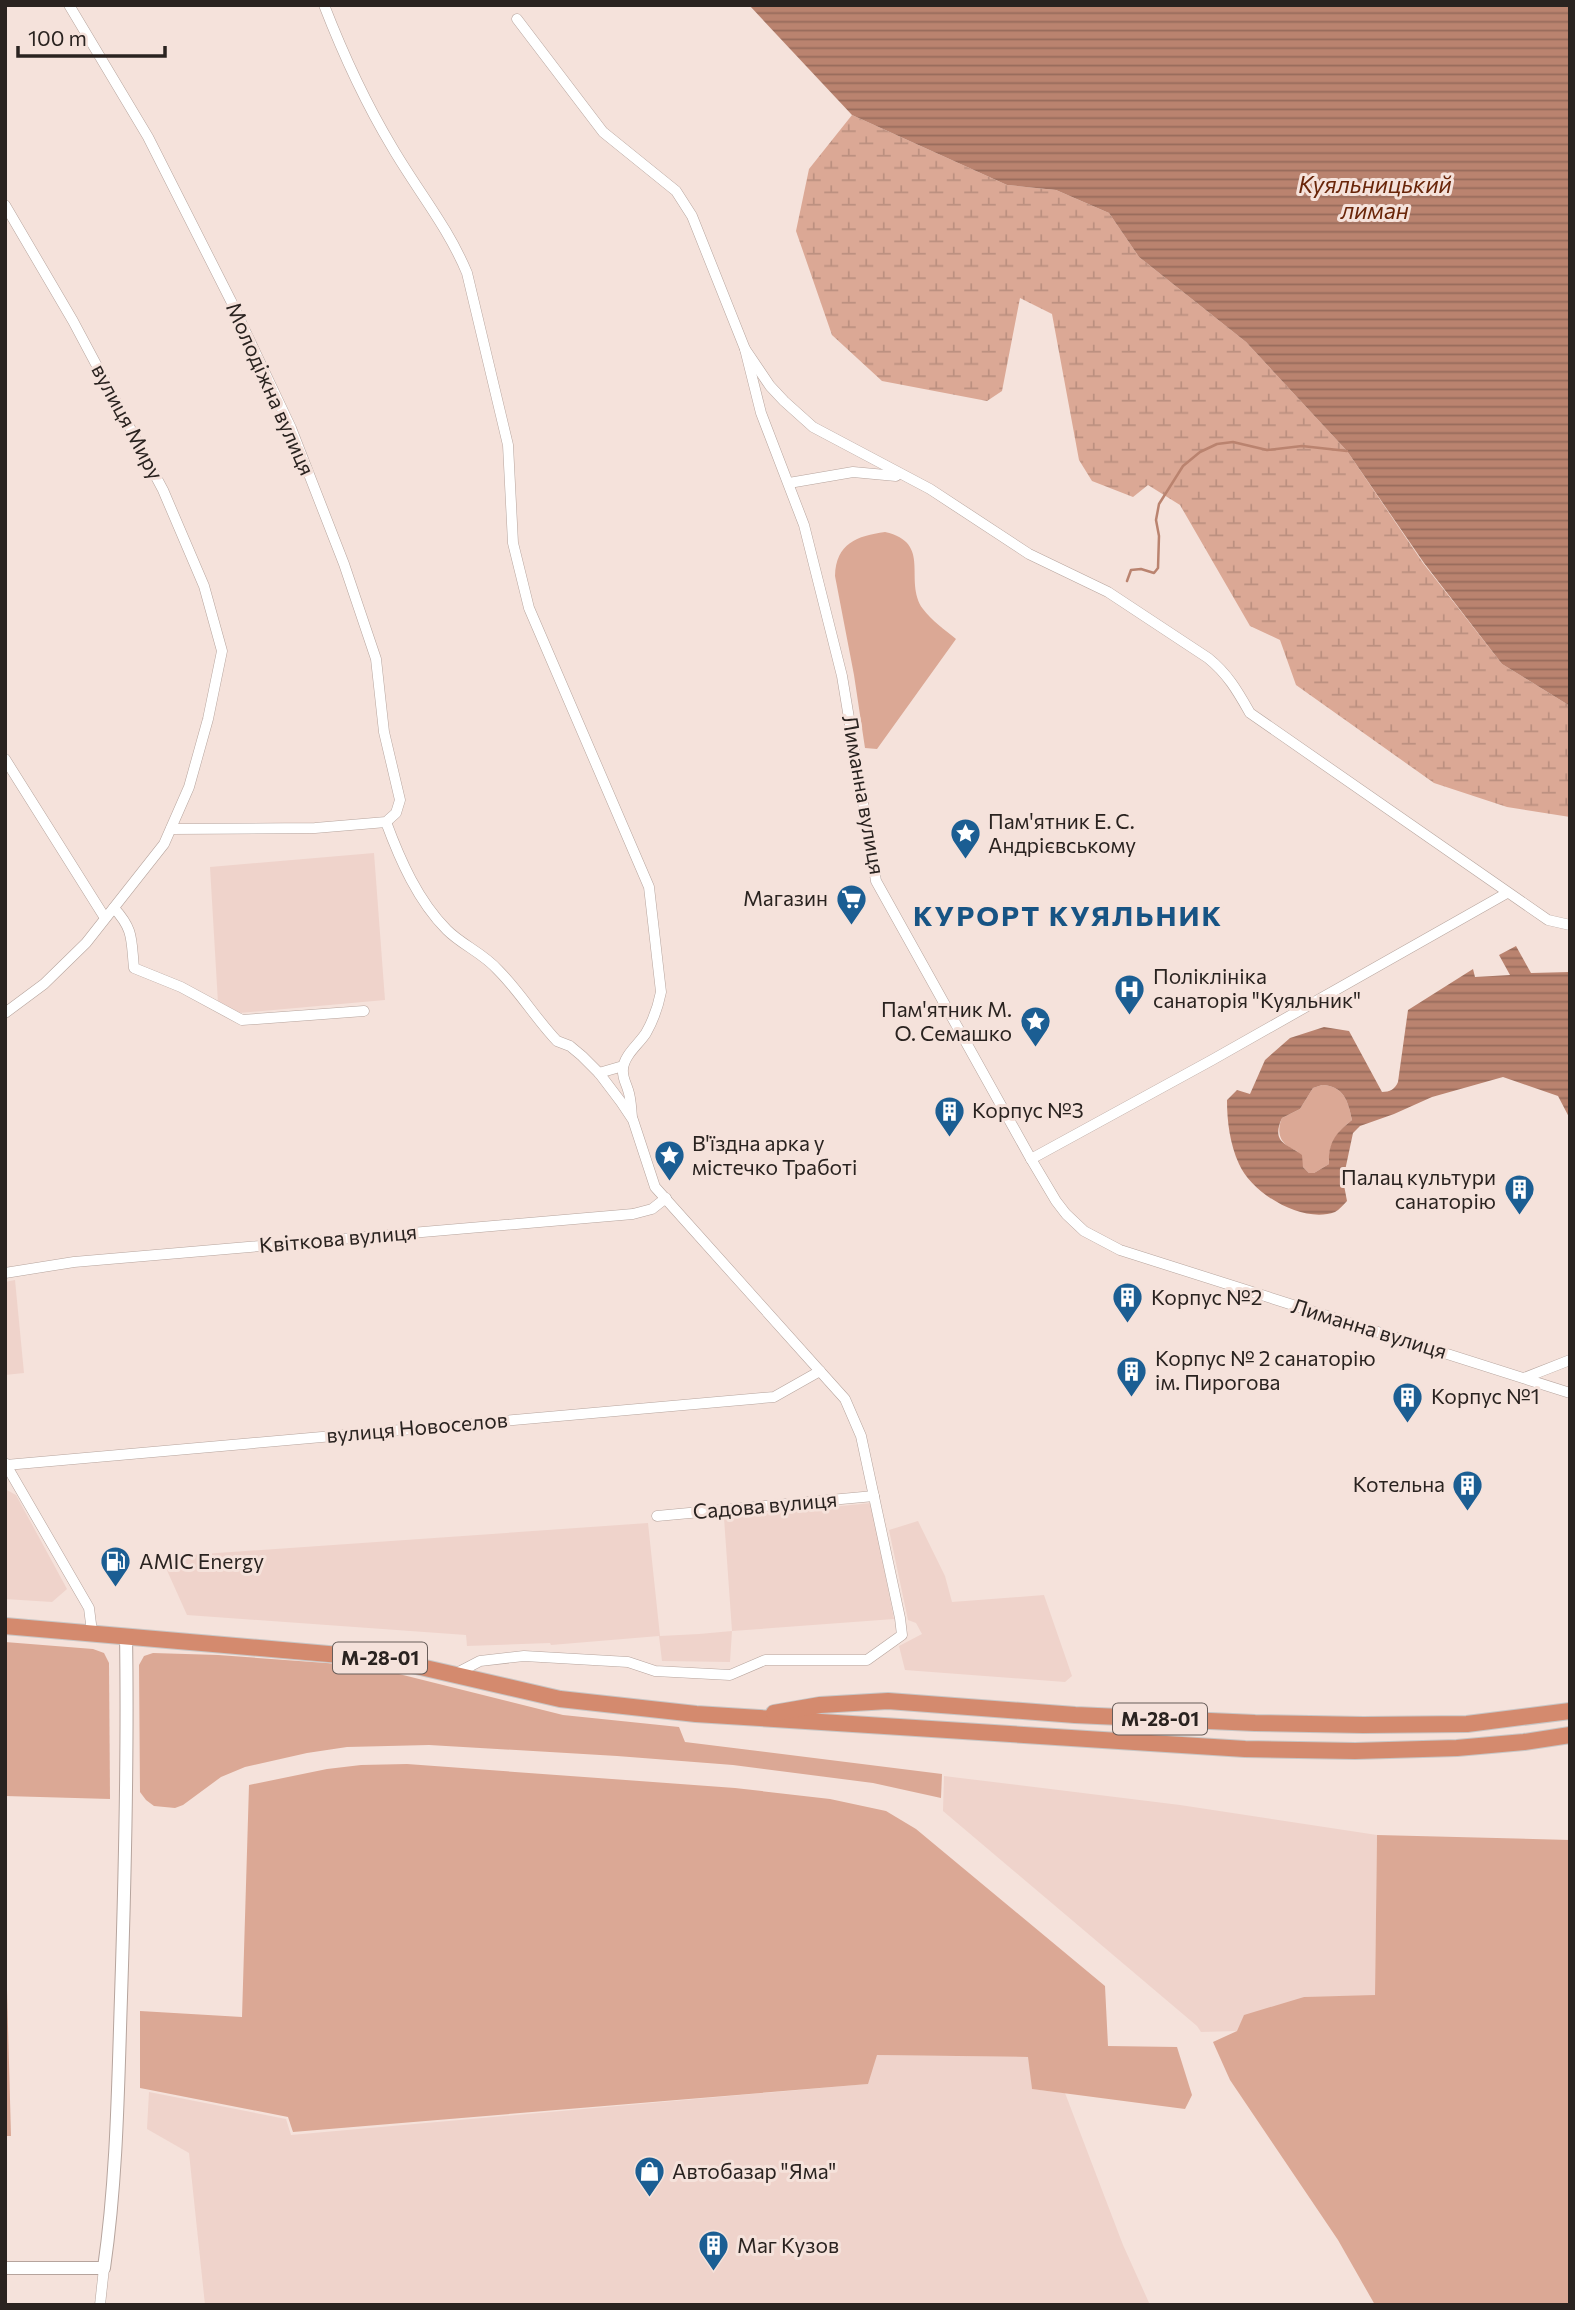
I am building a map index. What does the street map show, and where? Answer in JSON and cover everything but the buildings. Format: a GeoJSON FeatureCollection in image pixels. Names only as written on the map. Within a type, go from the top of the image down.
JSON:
{"type":"FeatureCollection","features":[{"type":"Feature","properties":{"kind":"highway","name":"М-28-01"},"geometry":{"type":"LineString","coordinates":[[5,1626],[386,1658],[560,1699],[696,1714],[882,1727],[1245,1749],[1355,1751],[1457,1748],[1570,1735]]}},
{"type":"Feature","properties":{"kind":"highway","name":"М-28-01"},"geometry":{"type":"LineString","coordinates":[[751,1717],[820,1705],[888,1701],[1075,1715],[1349,1725],[1467,1724],[1570,1710]]}},
{"type":"Feature","properties":{"kind":"street","name":"Молодіжна вулиця"},"geometry":{"type":"LineString","coordinates":[[68,5],[148,137],[227,292],[291,428],[344,564],[376,659],[384,732],[400,800],[396,813],[386,822]]}},
{"type":"Feature","properties":{"kind":"street"},"geometry":{"type":"LineString","coordinates":[[324,5],[375,118],[457,249],[467,273],[508,445],[513,543],[529,608],[649,887],[661,992],[654,1019],[625,1059],[622,1072],[630,1096],[633,1120],[655,1187],[845,1399],[861,1436],[902,1635],[867,1660],[765,1660],[730,1675],[655,1671],[628,1662],[524,1656],[480,1661],[455,1674]]}},
{"type":"Feature","properties":{"kind":"street"},"geometry":{"type":"LineString","coordinates":[[517,19],[604,132],[677,191],[692,216],[745,349],[770,386],[813,427],[930,489],[1029,554],[1108,592],[1223,670],[1250,713],[1507,893],[1548,920],[1570,925]]}},
{"type":"Feature","properties":{"kind":"street","name":"вулиця Миру"},"geometry":{"type":"LineString","coordinates":[[5,205],[73,321],[163,490],[204,586],[222,651],[190,787],[171,829]]}},
{"type":"Feature","properties":{"kind":"street","name":"Лиманна вулиця"},"geometry":{"type":"LineString","coordinates":[[745,349],[761,413],[804,525],[842,676],[876,881],[1031,1160],[1066,1214],[1096,1238],[1119,1250],[1570,1393]]}},
{"type":"Feature","properties":{"kind":"street"},"geometry":{"type":"LineString","coordinates":[[789,483],[853,472],[903,477]]}},
{"type":"Feature","properties":{"kind":"street"},"geometry":{"type":"LineString","coordinates":[[5,758],[105,918]]}},
{"type":"Feature","properties":{"kind":"street"},"geometry":{"type":"LineString","coordinates":[[5,1013],[44,985],[86,943],[164,844],[171,829],[315,828],[386,822],[414,885],[433,915],[449,933],[498,968],[557,1041],[570,1046],[599,1073],[633,1120]]}},
{"type":"Feature","properties":{"kind":"street"},"geometry":{"type":"LineString","coordinates":[[1031,1160],[1507,893]]}},
{"type":"Feature","properties":{"kind":"street"},"geometry":{"type":"LineString","coordinates":[[114,908],[126,921],[131,933],[134,968],[181,987],[242,1020],[364,1011]]}},
{"type":"Feature","properties":{"kind":"street"},"geometry":{"type":"LineString","coordinates":[[599,1073],[623,1066]]}},
{"type":"Feature","properties":{"kind":"street"},"geometry":{"type":"LineString","coordinates":[[655,1187],[667,1186]]}},
{"type":"Feature","properties":{"kind":"street","name":"Квіткова вулиця"},"geometry":{"type":"LineString","coordinates":[[5,1273],[74,1262],[633,1214],[652,1209],[666,1198]]}},
{"type":"Feature","properties":{"kind":"street"},"geometry":{"type":"LineString","coordinates":[[1523,1378],[1570,1360]]}},
{"type":"Feature","properties":{"kind":"street","name":"вулиця Новоселов"},"geometry":{"type":"LineString","coordinates":[[6,1464],[774,1397],[820,1371]]}},
{"type":"Feature","properties":{"kind":"street"},"geometry":{"type":"LineString","coordinates":[[6,1464],[89,1608],[92,1632]]}},
{"type":"Feature","properties":{"kind":"street","name":"Садова вулиця"},"geometry":{"type":"LineString","coordinates":[[657,1516],[873,1496]]}},
{"type":"Feature","properties":{"kind":"street"},"geometry":{"type":"LineString","coordinates":[[100,2305],[114,2168],[118,2071],[127,1756],[126,1635]]}},
{"type":"Feature","properties":{"kind":"street"},"geometry":{"type":"LineString","coordinates":[[5,2267],[104,2268]]}},
{"type":"Feature","properties":{"kind":"shaded area"},"geometry":{"type":"Polygon","coordinates":[[[374,853],[385,1000],[239,1013],[218,1003],[210,867],[374,853]]]}},
{"type":"Feature","properties":{"kind":"shaded area"},"geometry":{"type":"Polygon","coordinates":[[[15,1280],[24,1373],[5,1375],[5,1282],[15,1280]]]}},
{"type":"Feature","properties":{"kind":"shaded area"},"geometry":{"type":"Polygon","coordinates":[[[5,1489],[16,1495],[67,1589],[52,1602],[5,1599],[5,1489]]]}},
{"type":"Feature","properties":{"kind":"shaded area"},"geometry":{"type":"Polygon","coordinates":[[[871,1503],[894,1619],[732,1631],[724,1518],[871,1503]]]}},
{"type":"Feature","properties":{"kind":"shaded area"},"geometry":{"type":"Polygon","coordinates":[[[918,1521],[945,1576],[952,1602],[1044,1595],[1072,1676],[1065,1682],[905,1670],[899,1646],[922,1634],[916,1623],[908,1620],[889,1530],[918,1521]]]}},
{"type":"Feature","properties":{"kind":"shaded area"},"geometry":{"type":"Polygon","coordinates":[[[648,1523],[660,1636],[732,1631],[730,1662],[662,1661],[659,1636],[551,1645],[467,1646],[466,1635],[187,1615],[161,1557],[648,1523]]]}},
{"type":"Feature","properties":{"kind":"shaded area"},"geometry":{"type":"Polygon","coordinates":[[[944,1776],[1180,1805],[1377,1835],[1375,1996],[1304,1997],[1238,2031],[1201,2032],[943,1811],[944,1776]]]}},
{"type":"Feature","properties":{"kind":"shaded area","name":"Автобазар \"Яма\""},"geometry":{"type":"Polygon","coordinates":[[[876,2055],[1029,2057],[1032,2089],[1065,2093],[1123,2245],[1150,2305],[205,2305],[189,2153],[147,2129],[149,2092],[286,2119],[291,2135],[867,2084],[876,2055]]]}},
{"type":"Feature","properties":{"kind":"green space"},"geometry":{"type":"Polygon","coordinates":[[[852,115],[1007,185],[1056,190],[1109,213],[1139,257],[1246,342],[1347,451],[1423,563],[1502,664],[1570,706],[1570,817],[1507,807],[1434,783],[1296,685],[1280,640],[1250,626],[1180,505],[1148,485],[1133,497],[1092,481],[1079,460],[1052,314],[1020,298],[1002,391],[987,401],[882,381],[832,335],[796,231],[809,169],[852,115]]]}},
{"type":"Feature","properties":{"kind":"green space"},"geometry":{"type":"Polygon","coordinates":[[[885,532],[900,537],[908,545],[913,554],[915,586],[923,609],[956,639],[877,749],[865,748],[835,576],[839,556],[850,543],[885,532]]]}},
{"type":"Feature","properties":{"kind":"green space"},"geometry":{"type":"Polygon","coordinates":[[[1322,1085],[1335,1088],[1344,1096],[1352,1120],[1334,1139],[1329,1164],[1309,1173],[1303,1167],[1297,1151],[1281,1139],[1279,1129],[1282,1118],[1300,1109],[1313,1088],[1322,1085]]]}},
{"type":"Feature","properties":{"kind":"green space"},"geometry":{"type":"Polygon","coordinates":[[[5,1642],[93,1649],[104,1653],[109,1663],[110,1799],[5,1796],[5,1642]]]}},
{"type":"Feature","properties":{"kind":"green space"},"geometry":{"type":"Polygon","coordinates":[[[153,1653],[367,1666],[563,1715],[679,1727],[685,1742],[942,1774],[941,1798],[873,1783],[733,1765],[429,1745],[347,1747],[307,1753],[245,1767],[221,1777],[175,1808],[154,1806],[140,1792],[139,1665],[144,1656],[153,1653]]]}},
{"type":"Feature","properties":{"kind":"green space"},"geometry":{"type":"Polygon","coordinates":[[[407,1764],[735,1788],[830,1799],[886,1811],[916,1829],[1105,1986],[1108,2046],[1177,2047],[1192,2095],[1185,2109],[1032,2089],[1028,2057],[877,2055],[868,2084],[293,2132],[288,2117],[140,2088],[140,2011],[242,2017],[249,1785],[327,1769],[407,1764]]]}},
{"type":"Feature","properties":{"kind":"green space"},"geometry":{"type":"Polygon","coordinates":[[[1377,1835],[1570,1840],[1570,2305],[1375,2305],[1338,2240],[1230,2080],[1213,2042],[1237,2031],[1244,2015],[1304,1997],[1375,1995],[1377,1835]]]}},
{"type":"Feature","properties":{"kind":"green space"},"geometry":{"type":"Polygon","coordinates":[[[5,1917],[11,2136],[5,2136],[5,1917]]]}},
{"type":"Feature","properties":{"kind":"water","name":"Куяльницький лиман"},"geometry":{"type":"Polygon","coordinates":[[[749,5],[1570,5],[1570,706],[1502,664],[1424,563],[1347,451],[1246,342],[1139,257],[1109,213],[1056,190],[1007,185],[852,115],[749,5]]]}},
{"type":"Feature","properties":{"kind":"water"},"geometry":{"type":"Polygon","coordinates":[[[1516,946],[1531,973],[1570,972],[1570,1119],[1558,1096],[1503,1077],[1432,1097],[1360,1126],[1353,1133],[1343,1180],[1347,1201],[1335,1212],[1322,1215],[1294,1210],[1267,1196],[1255,1186],[1239,1164],[1233,1149],[1227,1100],[1237,1090],[1250,1094],[1265,1060],[1290,1038],[1324,1027],[1349,1031],[1382,1092],[1390,1091],[1398,1082],[1408,1010],[1473,969],[1475,977],[1510,975],[1499,955],[1516,946]],[[1329,1086],[1313,1088],[1300,1109],[1282,1118],[1279,1127],[1280,1138],[1302,1155],[1303,1167],[1309,1173],[1329,1164],[1334,1139],[1352,1120],[1344,1096],[1329,1086]]]}},
{"type":"Feature","properties":{"kind":"waterway"},"geometry":{"type":"LineString","coordinates":[[1127,581],[1131,570],[1141,569],[1154,573],[1158,568],[1159,536],[1156,520],[1159,504],[1183,466],[1200,452],[1217,444],[1233,442],[1267,450],[1302,446],[1347,451]]}},
{"type":"Feature","properties":{"kind":"place","name":"Пам'ятник Е. С. Андрієвському"},"geometry":{"type":"Point","coordinates":[965,861]}},
{"type":"Feature","properties":{"kind":"place","name":"Магазин"},"geometry":{"type":"Point","coordinates":[851,926]}},
{"type":"Feature","properties":{"kind":"place","name":"Поліклініка санаторія \"Куяльник\""},"geometry":{"type":"Point","coordinates":[1130,1016]}},
{"type":"Feature","properties":{"kind":"place","name":"Пам'ятник М. О. Семашко"},"geometry":{"type":"Point","coordinates":[1035,1049]}},
{"type":"Feature","properties":{"kind":"place","name":"Корпус №3"},"geometry":{"type":"Point","coordinates":[949,1138]}},
{"type":"Feature","properties":{"kind":"place","name":"В'їздна арка у містечко Тработі"},"geometry":{"type":"Point","coordinates":[669,1183]}},
{"type":"Feature","properties":{"kind":"place","name":"Палац культури санаторію"},"geometry":{"type":"Point","coordinates":[1519,1217]}},
{"type":"Feature","properties":{"kind":"place","name":"Корпус №2"},"geometry":{"type":"Point","coordinates":[1128,1325]}},
{"type":"Feature","properties":{"kind":"place","name":"Корпус № 2 санаторію ім. Пирогова"},"geometry":{"type":"Point","coordinates":[1132,1398]}},
{"type":"Feature","properties":{"kind":"place","name":"Корпус №1"},"geometry":{"type":"Point","coordinates":[1408,1424]}},
{"type":"Feature","properties":{"kind":"place","name":"Котельна"},"geometry":{"type":"Point","coordinates":[1468,1512]}},
{"type":"Feature","properties":{"kind":"place","name":"AMIC Energy"},"geometry":{"type":"Point","coordinates":[116,1589]}},
{"type":"Feature","properties":{"kind":"place","name":"Автобазар \"Яма\""},"geometry":{"type":"Point","coordinates":[649,2199]}},
{"type":"Feature","properties":{"kind":"place","name":"Маг Кузов"},"geometry":{"type":"Point","coordinates":[714,2273]}},
{"type":"Feature","properties":{"kind":"district","name":"КУРОРТ КУЯЛЬНИК"},"geometry":{"type":"Point","coordinates":[1068,916]}}]}
